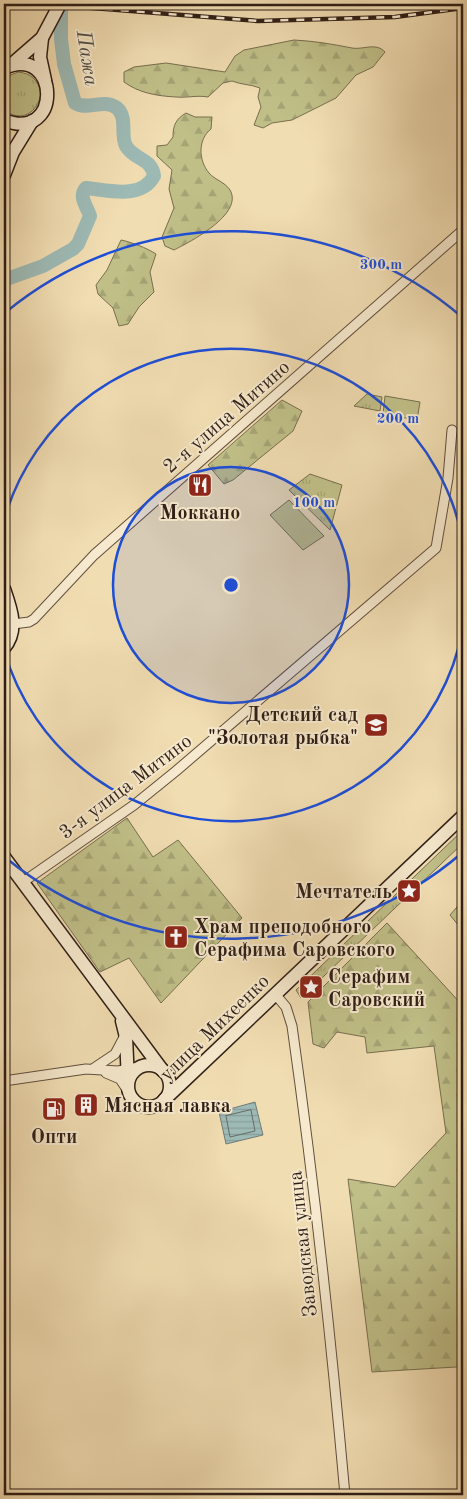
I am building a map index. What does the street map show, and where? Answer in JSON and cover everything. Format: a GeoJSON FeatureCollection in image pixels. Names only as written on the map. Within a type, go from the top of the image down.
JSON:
{"type":"FeatureCollection","features":[{"type":"Feature","properties":{"kind":"street"},"geometry":{"type":"LineString","coordinates":[[4,120],[22,124],[32,121],[39,116],[48,99],[40,57],[42,38],[60,4]]}},
{"type":"Feature","properties":{"kind":"street"},"geometry":{"type":"LineString","coordinates":[[5,67],[42,38]]}},
{"type":"Feature","properties":{"kind":"street"},"geometry":{"type":"LineString","coordinates":[[5,67],[20,64],[30,67],[39,72],[46,81]]}},
{"type":"Feature","properties":{"kind":"street"},"geometry":{"type":"LineString","coordinates":[[4,175],[13,152],[32,121]]}},
{"type":"Feature","properties":{"kind":"street","name":"2-я улица Митино"},"geometry":{"type":"LineString","coordinates":[[13,624],[29,622],[34,619],[101,549],[463,230]]}},
{"type":"Feature","properties":{"kind":"street","name":"3-я улица Митино"},"geometry":{"type":"LineString","coordinates":[[23,882],[134,805],[426,557],[438,544],[452,430]]}},
{"type":"Feature","properties":{"kind":"street"},"geometry":{"type":"LineString","coordinates":[[4,589],[13,624],[12,633],[4,648]]}},
{"type":"Feature","properties":{"kind":"street","name":"улица Михеенко"},"geometry":{"type":"LineString","coordinates":[[164,1100],[463,816]]}},
{"type":"Feature","properties":{"kind":"street"},"geometry":{"type":"LineString","coordinates":[[4,857],[119,1014],[165,1072],[170,1087],[164,1100],[154,1106],[142,1106],[132,1079],[125,1032],[119,1014]]}},
{"type":"Feature","properties":{"kind":"street","name":"Заводская улица"},"geometry":{"type":"LineString","coordinates":[[275,994],[286,1006],[292,1026],[312,1174],[334,1368],[345,1495]]}},
{"type":"Feature","properties":{"kind":"street"},"geometry":{"type":"LineString","coordinates":[[4,1081],[90,1069],[103,1064],[115,1054],[123,1041],[125,1032]]}},
{"type":"Feature","properties":{"kind":"street"},"geometry":{"type":"LineString","coordinates":[[90,1069],[120,1079],[132,1079],[152,1065],[182,1078],[193,1073]]}},
{"type":"Feature","properties":{"kind":"street"},"geometry":{"type":"LineString","coordinates":[[90,1069],[132,1079]]}},
{"type":"Feature","properties":{"kind":"green space"},"geometry":{"type":"Polygon","coordinates":[[[294,40],[352,48],[378,47],[385,52],[373,67],[356,75],[336,98],[292,120],[272,123],[263,128],[254,125],[261,107],[258,97],[260,88],[232,81],[223,83],[208,97],[180,97],[148,93],[124,82],[124,72],[134,67],[166,63],[225,72],[235,56],[244,50],[294,40]]]}},
{"type":"Feature","properties":{"kind":"green space"},"geometry":{"type":"Polygon","coordinates":[[[18,72],[33,78],[38,84],[41,93],[32,111],[22,116],[10,114],[4,110],[4,78],[18,72]]]}},
{"type":"Feature","properties":{"kind":"green space"},"geometry":{"type":"Polygon","coordinates":[[[186,113],[195,117],[212,117],[211,129],[202,144],[201,156],[209,173],[228,187],[232,199],[223,217],[213,226],[174,250],[165,246],[162,237],[174,208],[169,189],[172,170],[157,156],[157,146],[167,145],[173,137],[176,123],[186,113]]]}},
{"type":"Feature","properties":{"kind":"green space"},"geometry":{"type":"Polygon","coordinates":[[[121,240],[156,254],[150,272],[154,292],[139,307],[128,324],[119,326],[113,308],[98,294],[96,285],[107,270],[121,240]]]}},
{"type":"Feature","properties":{"kind":"green space"},"geometry":{"type":"Polygon","coordinates":[[[367,394],[382,397],[380,411],[354,406],[367,394]]]}},
{"type":"Feature","properties":{"kind":"green space"},"geometry":{"type":"Polygon","coordinates":[[[385,396],[420,402],[417,420],[383,414],[385,396]]]}},
{"type":"Feature","properties":{"kind":"green space"},"geometry":{"type":"Polygon","coordinates":[[[282,400],[302,411],[293,431],[233,480],[224,484],[208,465],[282,400]]]}},
{"type":"Feature","properties":{"kind":"green space"},"geometry":{"type":"Polygon","coordinates":[[[310,474],[342,485],[330,530],[289,490],[310,474]]]}},
{"type":"Feature","properties":{"kind":"green space"},"geometry":{"type":"Polygon","coordinates":[[[289,500],[324,536],[303,550],[270,515],[289,500]]]}},
{"type":"Feature","properties":{"kind":"green space"},"geometry":{"type":"Polygon","coordinates":[[[127,818],[153,857],[178,840],[242,918],[161,1003],[129,958],[100,972],[37,883],[127,818]]]}},
{"type":"Feature","properties":{"kind":"green space"},"geometry":{"type":"Polygon","coordinates":[[[463,830],[463,843],[301,998],[296,990],[463,830]]]}},
{"type":"Feature","properties":{"kind":"green space"},"geometry":{"type":"Polygon","coordinates":[[[463,900],[463,931],[450,915],[463,900]]]}},
{"type":"Feature","properties":{"kind":"green space"},"geometry":{"type":"Polygon","coordinates":[[[387,923],[463,1006],[463,1365],[456,1367],[372,1372],[348,1179],[395,1187],[446,1133],[434,1046],[367,1053],[365,1037],[337,1032],[324,1048],[313,1044],[308,1002],[387,923]]]}},
{"type":"Feature","properties":{"kind":"water"},"geometry":{"type":"Polygon","coordinates":[[[255,1102],[263,1135],[226,1144],[219,1112],[255,1102]]]}},
{"type":"Feature","properties":{"kind":"waterway","name":"Пажа"},"geometry":{"type":"LineString","coordinates":[[4,280],[43,266],[73,249],[78,244],[90,216],[83,198],[86,188],[123,192],[133,191],[141,188],[154,176],[150,166],[129,151],[126,146],[122,117],[117,108],[106,104],[85,106],[75,103],[64,64],[61,39],[61,4]]}},
{"type":"Feature","properties":{"kind":"railway"},"geometry":{"type":"LineString","coordinates":[[41,4],[258,21],[395,17],[463,8]]}},
{"type":"Feature","properties":{"kind":"place","name":"Моккано"},"geometry":{"type":"Point","coordinates":[200,485]}},
{"type":"Feature","properties":{"kind":"place","name":"Детский сад \"Золотая рыбка\""},"geometry":{"type":"Point","coordinates":[376,725]}},
{"type":"Feature","properties":{"kind":"place","name":"Мечтатель"},"geometry":{"type":"Point","coordinates":[409,891]}},
{"type":"Feature","properties":{"kind":"place","name":"Храм преподобного Серафима Саровского"},"geometry":{"type":"Point","coordinates":[176,937]}},
{"type":"Feature","properties":{"kind":"place","name":"Серафим Саровский"},"geometry":{"type":"Point","coordinates":[311,987]}},
{"type":"Feature","properties":{"kind":"place","name":"Мясная лавка"},"geometry":{"type":"Point","coordinates":[86,1105]}},
{"type":"Feature","properties":{"kind":"place","name":"Опти"},"geometry":{"type":"Point","coordinates":[54,1109]}}]}
